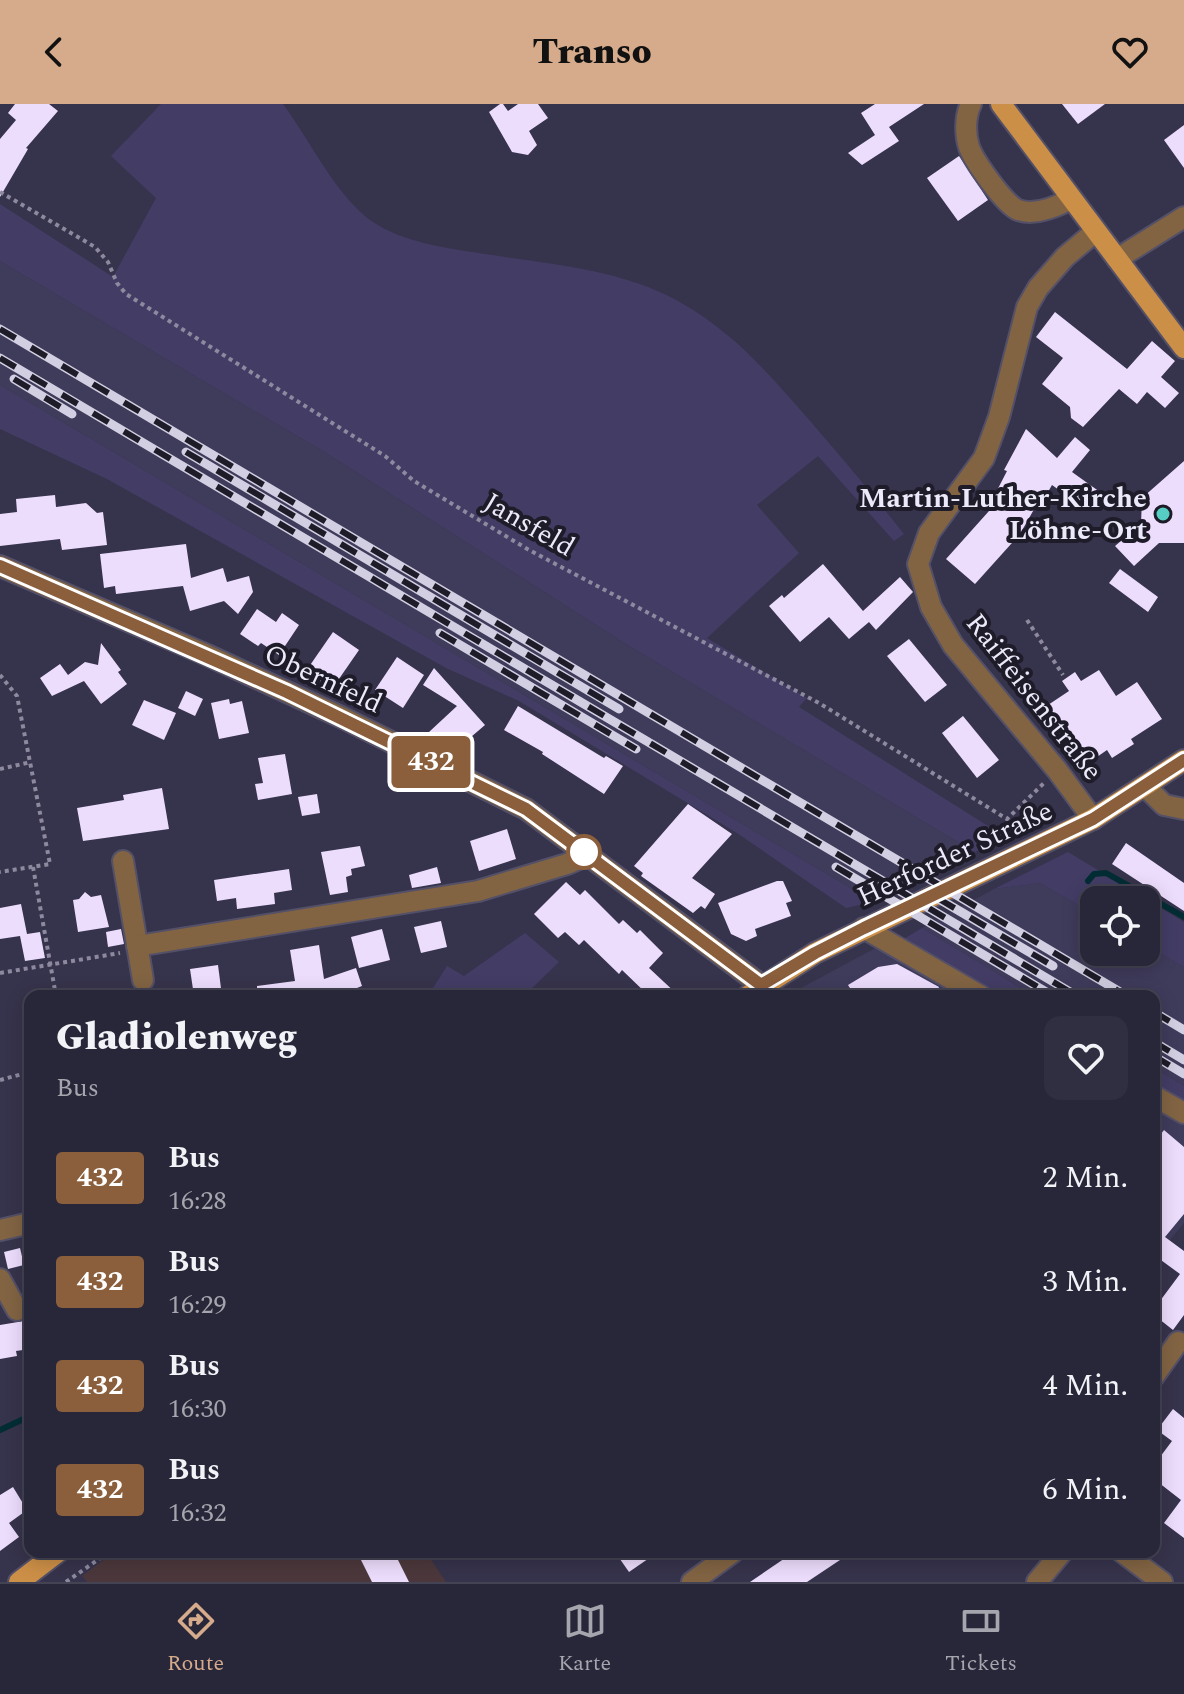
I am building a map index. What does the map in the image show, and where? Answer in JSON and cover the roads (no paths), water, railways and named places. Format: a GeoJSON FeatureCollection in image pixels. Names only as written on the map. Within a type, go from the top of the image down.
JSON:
{"type":"FeatureCollection","features":[{"type":"Feature","properties":{"kind":"main road"},"geometry":{"type":"LineString","coordinates":[[1001,104],[1184,348]]}},
{"type":"Feature","properties":{"kind":"main road","name":"Herforder Straße"},"geometry":{"type":"LineString","coordinates":[[756,990],[815,953],[864,928],[1093,819],[1184,760]]}},
{"type":"Feature","properties":{"kind":"main road"},"geometry":{"type":"LineString","coordinates":[[19,1582],[50,1558]]}},
{"type":"Feature","properties":{"kind":"street"},"geometry":{"type":"LineString","coordinates":[[971,104],[968,110],[969,148],[1007,203],[1020,211],[1039,211],[1058,207],[1071,199]]}},
{"type":"Feature","properties":{"kind":"street"},"geometry":{"type":"LineString","coordinates":[[1117,259],[1184,217]]}},
{"type":"Feature","properties":{"kind":"street","name":"Raiffeisenstraße"},"geometry":{"type":"LineString","coordinates":[[1093,819],[1057,770],[953,645],[931,607],[918,564],[929,533],[984,458],[999,417],[1027,307],[1038,288],[1065,257],[1095,232]]}},
{"type":"Feature","properties":{"kind":"street","name":"Obernfeld"},"geometry":{"type":"LineString","coordinates":[[0,566],[207,655],[341,717],[526,809],[588,855],[753,990]]}},
{"type":"Feature","properties":{"kind":"street","name":"Raiffeisenstraße"},"geometry":{"type":"LineString","coordinates":[[1145,786],[1164,805],[1184,809]]}},
{"type":"Feature","properties":{"kind":"street"},"geometry":{"type":"LineString","coordinates":[[137,946],[478,891],[588,855]]}},
{"type":"Feature","properties":{"kind":"street"},"geometry":{"type":"LineString","coordinates":[[123,861],[143,980]]}},
{"type":"Feature","properties":{"kind":"street"},"geometry":{"type":"LineString","coordinates":[[864,928],[971,990]]}},
{"type":"Feature","properties":{"kind":"street"},"geometry":{"type":"LineString","coordinates":[[1160,1103],[1184,1113]]}},
{"type":"Feature","properties":{"kind":"street"},"geometry":{"type":"LineString","coordinates":[[0,1230],[24,1224]]}},
{"type":"Feature","properties":{"kind":"street"},"geometry":{"type":"LineString","coordinates":[[0,1279],[16,1310]]}},
{"type":"Feature","properties":{"kind":"street"},"geometry":{"type":"LineString","coordinates":[[1160,1368],[1178,1342]]}},
{"type":"Feature","properties":{"kind":"street"},"geometry":{"type":"LineString","coordinates":[[692,1582],[725,1558]]}},
{"type":"Feature","properties":{"kind":"street"},"geometry":{"type":"LineString","coordinates":[[1037,1582],[1057,1558]]}},
{"type":"Feature","properties":{"kind":"street"},"geometry":{"type":"LineString","coordinates":[[1130,1558],[1162,1582]]}},
{"type":"Feature","properties":{"kind":"waterway"},"geometry":{"type":"LineString","coordinates":[[1088,881],[1094,874],[1106,873],[1184,917]]}},
{"type":"Feature","properties":{"kind":"waterway"},"geometry":{"type":"LineString","coordinates":[[0,1430],[24,1419]]}},
{"type":"Feature","properties":{"kind":"railway"},"geometry":{"type":"LineString","coordinates":[[0,329],[1117,990]]}},
{"type":"Feature","properties":{"kind":"railway"},"geometry":{"type":"LineString","coordinates":[[0,358],[1067,990]]}},
{"type":"Feature","properties":{"kind":"railway"},"geometry":{"type":"LineString","coordinates":[[14,379],[72,414]]}},
{"type":"Feature","properties":{"kind":"railway"},"geometry":{"type":"LineString","coordinates":[[186,452],[619,709]]}},
{"type":"Feature","properties":{"kind":"railway"},"geometry":{"type":"LineString","coordinates":[[440,633],[636,749]]}},
{"type":"Feature","properties":{"kind":"railway"},"geometry":{"type":"LineString","coordinates":[[836,867],[1043,990]]}},
{"type":"Feature","properties":{"kind":"railway"},"geometry":{"type":"LineString","coordinates":[[939,899],[1053,966]]}},
{"type":"Feature","properties":{"kind":"railway"},"geometry":{"type":"LineString","coordinates":[[1160,1016],[1184,1030]]}},
{"type":"Feature","properties":{"kind":"railway"},"geometry":{"type":"LineString","coordinates":[[1160,1046],[1184,1060]]}},
{"type":"Feature","properties":{"kind":"railway"},"geometry":{"type":"LineString","coordinates":[[1160,1060],[1184,1074]]}},
{"type":"Feature","properties":{"kind":"place","name":"Martin-Luther-Kirche Löhne-Ort"},"geometry":{"type":"Point","coordinates":[1163,514]}}]}
